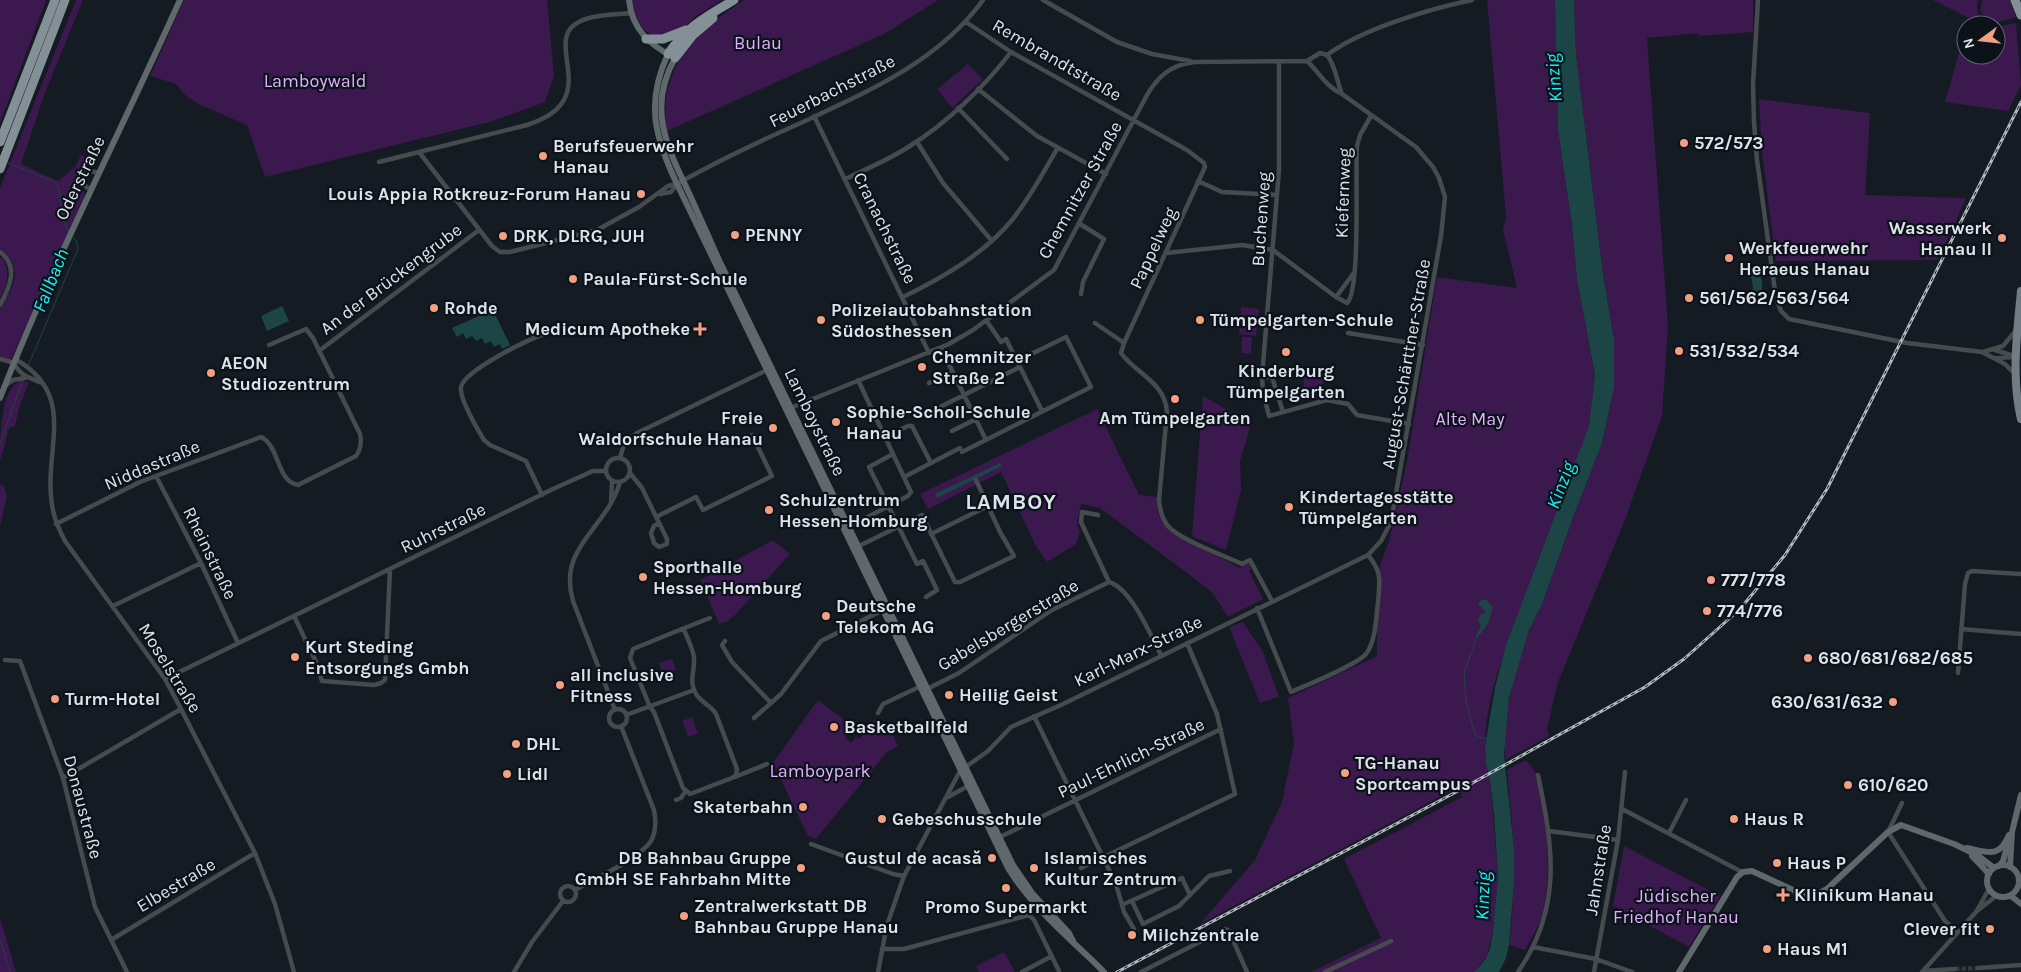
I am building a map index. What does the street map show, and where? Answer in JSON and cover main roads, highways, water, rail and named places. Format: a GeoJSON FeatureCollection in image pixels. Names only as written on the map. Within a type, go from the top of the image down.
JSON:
{"type":"FeatureCollection","features":[{"type":"Feature","properties":{"kind":"highway"},"geometry":{"type":"LineString","coordinates":[[0,142],[54,0]]}},
{"type":"Feature","properties":{"kind":"highway"},"geometry":{"type":"LineString","coordinates":[[0,169],[65,0]]}},
{"type":"Feature","properties":{"kind":"highway"},"geometry":{"type":"LineString","coordinates":[[2015,0],[2021,15]]}},
{"type":"Feature","properties":{"kind":"highway"},"geometry":{"type":"LineString","coordinates":[[672,56],[679,39],[691,28],[712,12],[731,2]]}},
{"type":"Feature","properties":{"kind":"highway"},"geometry":{"type":"LineString","coordinates":[[672,56],[731,2]]}},
{"type":"Feature","properties":{"kind":"highway"},"geometry":{"type":"LineString","coordinates":[[646,39],[663,39],[691,28]]}},
{"type":"Feature","properties":{"kind":"main road","name":"Oderstraße"},"geometry":{"type":"LineString","coordinates":[[0,398],[14,361],[74,223],[180,0]]}},
{"type":"Feature","properties":{"kind":"main road"},"geometry":{"type":"LineString","coordinates":[[629,0],[631,13],[639,31],[646,39],[672,56]]}},
{"type":"Feature","properties":{"kind":"main road","name":"Lamboystraße"},"geometry":{"type":"LineString","coordinates":[[672,56],[661,100],[661,119],[680,182],[923,689]]}},
{"type":"Feature","properties":{"kind":"main road"},"geometry":{"type":"LineString","coordinates":[[2021,291],[2015,357],[2015,374],[2021,419]]}},
{"type":"Feature","properties":{"kind":"main road","name":"Lamboystraße"},"geometry":{"type":"LineString","coordinates":[[856,548],[883,610],[963,769],[1022,880],[1032,894],[1069,933],[1074,943]]}},
{"type":"Feature","properties":{"kind":"main road","name":"Lamboystraße"},"geometry":{"type":"LineString","coordinates":[[963,769],[968,786],[1016,881],[1038,909],[1104,972]]}},
{"type":"Feature","properties":{"kind":"main road"},"geometry":{"type":"LineString","coordinates":[[2017,890],[2011,896],[2004,898],[1996,896],[1989,889],[1987,880],[1989,874],[2003,860],[2021,795]]}},
{"type":"Feature","properties":{"kind":"main road"},"geometry":{"type":"LineString","coordinates":[[1680,972],[1737,877],[1742,872],[1752,871],[1806,896],[1816,895],[1827,889],[1888,832],[1899,825],[1907,826],[1958,846],[1997,867],[2017,871]]}},
{"type":"Feature","properties":{"kind":"main road"},"geometry":{"type":"LineString","coordinates":[[1958,846],[1995,852],[2003,848],[2012,830]]}},
{"type":"Feature","properties":{"kind":"main road"},"geometry":{"type":"LineString","coordinates":[[2012,830],[2017,871],[2017,890],[2021,896]]}},
{"type":"Feature","properties":{"kind":"main road"},"geometry":{"type":"LineString","coordinates":[[1966,850],[1989,874]]}},
{"type":"Feature","properties":{"kind":"main road"},"geometry":{"type":"LineString","coordinates":[[2011,896],[2021,904]]}},
{"type":"Feature","properties":{"kind":"waterway","name":"Fallbach"},"geometry":{"type":"LineString","coordinates":[[8,163],[56,183],[60,195],[63,220],[69,232]]}},
{"type":"Feature","properties":{"kind":"waterway","name":"Fallbach"},"geometry":{"type":"LineString","coordinates":[[28,366],[78,249],[76,240],[73,237]]}},
{"type":"Feature","properties":{"kind":"waterway","name":"Fallbach"},"geometry":{"type":"LineString","coordinates":[[0,444],[23,379]]}},
{"type":"Feature","properties":{"kind":"waterway"},"geometry":{"type":"LineString","coordinates":[[1477,636],[1464,673],[1466,702],[1475,735],[1486,739]]}},
{"type":"Feature","properties":{"kind":"waterway","name":"Fallbach"},"geometry":{"type":"LineString","coordinates":[[0,940],[10,972]]}},
{"type":"Feature","properties":{"kind":"tunnel"},"geometry":{"type":"LineString","coordinates":[[1955,969],[1978,968]]}},
{"type":"Feature","properties":{"kind":"railway"},"geometry":{"type":"LineString","coordinates":[[1117,972],[1458,791],[1645,687],[1684,659],[1740,609],[1785,555],[1827,489],[2021,102]]}},
{"type":"Feature","properties":{"kind":"place","name":"572/573"},"geometry":{"type":"Point","coordinates":[1684,143]}},
{"type":"Feature","properties":{"kind":"place","name":"Berufsfeuerwehr Hanau"},"geometry":{"type":"Point","coordinates":[543,156]}},
{"type":"Feature","properties":{"kind":"place","name":"Louis Appia Rotkreuz-Forum Hanau"},"geometry":{"type":"Point","coordinates":[641,194]}},
{"type":"Feature","properties":{"kind":"place","name":"PENNY"},"geometry":{"type":"Point","coordinates":[735,235]}},
{"type":"Feature","properties":{"kind":"place","name":"DRK, DLRG, JUH"},"geometry":{"type":"Point","coordinates":[503,236]}},
{"type":"Feature","properties":{"kind":"place","name":"Wasserwerk Hanau II"},"geometry":{"type":"Point","coordinates":[2002,238]}},
{"type":"Feature","properties":{"kind":"place","name":"Werkfeuerwehr Heraeus Hanau"},"geometry":{"type":"Point","coordinates":[1729,258]}},
{"type":"Feature","properties":{"kind":"place","name":"Paula-Fürst-Schule"},"geometry":{"type":"Point","coordinates":[573,279]}},
{"type":"Feature","properties":{"kind":"place","name":"561/562/563/564"},"geometry":{"type":"Point","coordinates":[1689,298]}},
{"type":"Feature","properties":{"kind":"place","name":"Rohde"},"geometry":{"type":"Point","coordinates":[434,308]}},
{"type":"Feature","properties":{"kind":"place","name":"Polizeiautobahnstation Südosthessen"},"geometry":{"type":"Point","coordinates":[821,320]}},
{"type":"Feature","properties":{"kind":"place","name":"Tümpelgarten-Schule"},"geometry":{"type":"Point","coordinates":[1200,320]}},
{"type":"Feature","properties":{"kind":"place","name":"Medicum Apotheke"},"geometry":{"type":"Point","coordinates":[700,329]}},
{"type":"Feature","properties":{"kind":"place","name":"531/532/534"},"geometry":{"type":"Point","coordinates":[1679,351]}},
{"type":"Feature","properties":{"kind":"place","name":"Kinderburg Tümpelgarten"},"geometry":{"type":"Point","coordinates":[1286,352]}},
{"type":"Feature","properties":{"kind":"place","name":"Chemnitzer Straße 2"},"geometry":{"type":"Point","coordinates":[922,367]}},
{"type":"Feature","properties":{"kind":"place","name":"AEON Studiozentrum"},"geometry":{"type":"Point","coordinates":[211,373]}},
{"type":"Feature","properties":{"kind":"place","name":"Am Tümpelgarten"},"geometry":{"type":"Point","coordinates":[1175,399]}},
{"type":"Feature","properties":{"kind":"place","name":"Sophie-Scholl-Schule Hanau"},"geometry":{"type":"Point","coordinates":[836,422]}},
{"type":"Feature","properties":{"kind":"place","name":"Freie Waldorfschule Hanau"},"geometry":{"type":"Point","coordinates":[773,428]}},
{"type":"Feature","properties":{"kind":"place","name":"Kindertagesstätte Tümpelgarten"},"geometry":{"type":"Point","coordinates":[1289,507]}},
{"type":"Feature","properties":{"kind":"place","name":"Schulzentrum Hessen-Homburg"},"geometry":{"type":"Point","coordinates":[769,510]}},
{"type":"Feature","properties":{"kind":"place","name":"Sporthalle Hessen-Homburg"},"geometry":{"type":"Point","coordinates":[643,577]}},
{"type":"Feature","properties":{"kind":"place","name":"777/778"},"geometry":{"type":"Point","coordinates":[1711,580]}},
{"type":"Feature","properties":{"kind":"place","name":"774/776"},"geometry":{"type":"Point","coordinates":[1707,611]}},
{"type":"Feature","properties":{"kind":"place","name":"Deutsche Telekom AG"},"geometry":{"type":"Point","coordinates":[826,616]}},
{"type":"Feature","properties":{"kind":"place","name":"Kurt Steding Entsorgungs Gmbh"},"geometry":{"type":"Point","coordinates":[295,657]}},
{"type":"Feature","properties":{"kind":"place","name":"680/681/682/685"},"geometry":{"type":"Point","coordinates":[1808,658]}},
{"type":"Feature","properties":{"kind":"place","name":"all inclusive Fitness"},"geometry":{"type":"Point","coordinates":[560,685]}},
{"type":"Feature","properties":{"kind":"place","name":"Heilig Geist"},"geometry":{"type":"Point","coordinates":[949,695]}},
{"type":"Feature","properties":{"kind":"place","name":"Turm-Hotel"},"geometry":{"type":"Point","coordinates":[55,699]}},
{"type":"Feature","properties":{"kind":"place","name":"630/631/632"},"geometry":{"type":"Point","coordinates":[1893,702]}},
{"type":"Feature","properties":{"kind":"place","name":"Basketballfeld"},"geometry":{"type":"Point","coordinates":[834,727]}},
{"type":"Feature","properties":{"kind":"place","name":"DHL"},"geometry":{"type":"Point","coordinates":[516,744]}},
{"type":"Feature","properties":{"kind":"place","name":"TG-Hanau Sportcampus"},"geometry":{"type":"Point","coordinates":[1345,773]}},
{"type":"Feature","properties":{"kind":"place","name":"Lidl"},"geometry":{"type":"Point","coordinates":[507,774]}},
{"type":"Feature","properties":{"kind":"place","name":"610/620"},"geometry":{"type":"Point","coordinates":[1848,785]}},
{"type":"Feature","properties":{"kind":"place","name":"Skaterbahn"},"geometry":{"type":"Point","coordinates":[803,807]}},
{"type":"Feature","properties":{"kind":"place","name":"Gebeschusschule"},"geometry":{"type":"Point","coordinates":[882,819]}},
{"type":"Feature","properties":{"kind":"place","name":"Haus R"},"geometry":{"type":"Point","coordinates":[1734,819]}},
{"type":"Feature","properties":{"kind":"place","name":"Gustul de acasă"},"geometry":{"type":"Point","coordinates":[992,858]}},
{"type":"Feature","properties":{"kind":"place","name":"Haus P"},"geometry":{"type":"Point","coordinates":[1777,863]}},
{"type":"Feature","properties":{"kind":"place","name":"DB Bahnbau Gruppe GmbH SE Fahrbahn Mitte"},"geometry":{"type":"Point","coordinates":[801,868]}},
{"type":"Feature","properties":{"kind":"place","name":"Islamisches Kultur Zentrum"},"geometry":{"type":"Point","coordinates":[1034,868]}},
{"type":"Feature","properties":{"kind":"place","name":"Promo Supermarkt"},"geometry":{"type":"Point","coordinates":[1006,888]}},
{"type":"Feature","properties":{"kind":"place","name":"Klinikum Hanau"},"geometry":{"type":"Point","coordinates":[1783,895]}},
{"type":"Feature","properties":{"kind":"place","name":"Zentralwerkstatt DB Bahnbau Gruppe Hanau"},"geometry":{"type":"Point","coordinates":[684,916]}},
{"type":"Feature","properties":{"kind":"place","name":"Clever fit"},"geometry":{"type":"Point","coordinates":[1990,929]}},
{"type":"Feature","properties":{"kind":"place","name":"Milchzentrale"},"geometry":{"type":"Point","coordinates":[1132,935]}},
{"type":"Feature","properties":{"kind":"place","name":"Haus M1"},"geometry":{"type":"Point","coordinates":[1767,949]}},
{"type":"Feature","properties":{"kind":"district","name":"LAMBOY"},"geometry":{"type":"Point","coordinates":[1011,501]}},
{"type":"Feature","properties":{"kind":"park label","name":"Bulau"},"geometry":{"type":"Point","coordinates":[758,43]}},
{"type":"Feature","properties":{"kind":"park label","name":"Lamboywald"},"geometry":{"type":"Point","coordinates":[315,81]}},
{"type":"Feature","properties":{"kind":"park label","name":"Alte May"},"geometry":{"type":"Point","coordinates":[1470,419]}},
{"type":"Feature","properties":{"kind":"park label","name":"Lamboypark"},"geometry":{"type":"Point","coordinates":[820,771]}},
{"type":"Feature","properties":{"kind":"park label","name":"Jüdischer Friedhof Hanau"},"geometry":{"type":"Point","coordinates":[1676,906]}},
{"type":"Feature","properties":{"kind":"water label","name":"Kinzig"},"geometry":{"type":"Point","coordinates":[1553,78]}},
{"type":"Feature","properties":{"kind":"water label","name":"Kinzig"},"geometry":{"type":"Point","coordinates":[1560,485]}},
{"type":"Feature","properties":{"kind":"water label","name":"Kinzig"},"geometry":{"type":"Point","coordinates":[1482,896]}}]}
